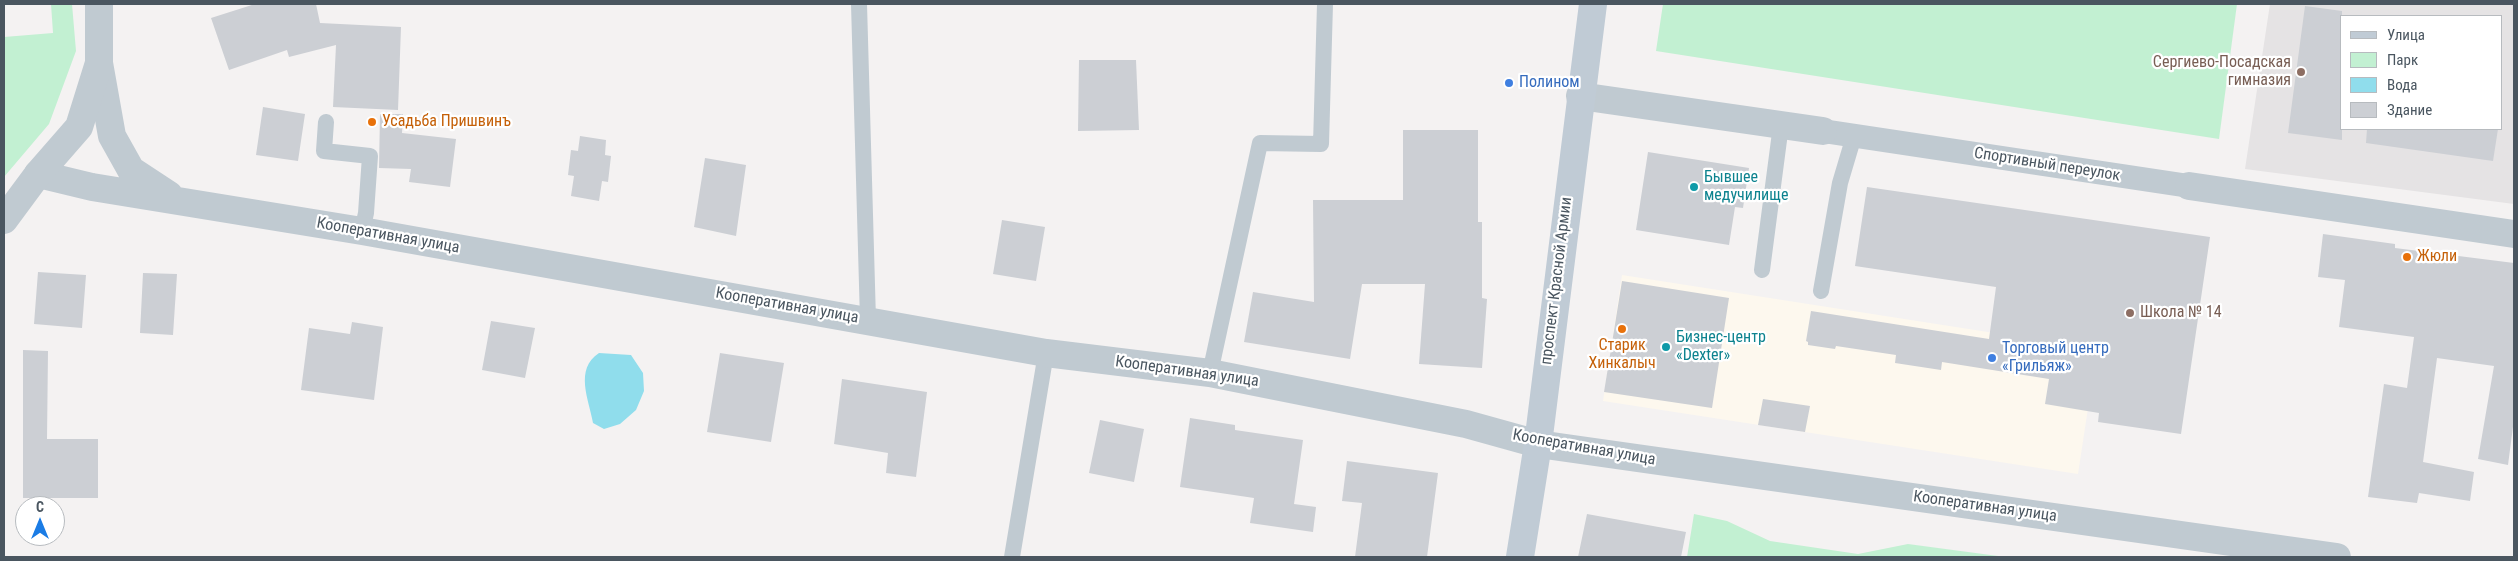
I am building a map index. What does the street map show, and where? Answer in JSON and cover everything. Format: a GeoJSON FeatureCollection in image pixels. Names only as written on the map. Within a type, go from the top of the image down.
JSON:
{"type":"FeatureCollection","features":[{"type":"Feature","properties":{"kind":"main road","name":"проспект Красной Армии"},"geometry":{"type":"LineString","coordinates":[[1520,557],[1538,444],[1593,4]]}},
{"type":"Feature","properties":{"kind":"street"},"geometry":{"type":"LineString","coordinates":[[99,4],[99,63],[112,136],[131,170],[181,201]]}},
{"type":"Feature","properties":{"kind":"street"},"geometry":{"type":"LineString","coordinates":[[4,220],[38,174],[79,127],[99,63]]}},
{"type":"Feature","properties":{"kind":"street","name":"Спортивный переулок"},"geometry":{"type":"LineString","coordinates":[[1580,96],[2514,234]]}},
{"type":"Feature","properties":{"kind":"street","name":"Кооперативная улица"},"geometry":{"type":"LineString","coordinates":[[38,174],[92,187],[362,231],[1046,353],[1210,373],[1466,424],[1538,444],[2337,557]]}},
{"type":"Feature","properties":{"kind":"lane"},"geometry":{"type":"LineString","coordinates":[[859,4],[868,320]]}},
{"type":"Feature","properties":{"kind":"lane"},"geometry":{"type":"LineString","coordinates":[[1210,373],[1260,143],[1321,144],[1325,4]]}},
{"type":"Feature","properties":{"kind":"lane"},"geometry":{"type":"LineString","coordinates":[[326,122],[324,151],[370,156],[366,213],[362,231]]}},
{"type":"Feature","properties":{"kind":"lane"},"geometry":{"type":"LineString","coordinates":[[1762,270],[1781,125]]}},
{"type":"Feature","properties":{"kind":"lane"},"geometry":{"type":"LineString","coordinates":[[1821,291],[1840,183],[1854,136]]}},
{"type":"Feature","properties":{"kind":"lane"},"geometry":{"type":"LineString","coordinates":[[1012,557],[1046,353]]}},
{"type":"Feature","properties":{"kind":"shaded area","name":"Сергиево-Посадская гимназия"},"geometry":{"type":"Polygon","coordinates":[[[2270,4],[2514,4],[2514,204],[2245,169],[2270,4]]]}},
{"type":"Feature","properties":{"kind":"shaded area"},"geometry":{"type":"Polygon","coordinates":[[[1622,275],[2097,349],[2078,474],[1603,401],[1622,275]]]}},
{"type":"Feature","properties":{"kind":"green space"},"geometry":{"type":"Polygon","coordinates":[[[51,4],[72,4],[76,51],[49,124],[4,177],[4,37],[53,33],[51,4]]]}},
{"type":"Feature","properties":{"kind":"green space"},"geometry":{"type":"Polygon","coordinates":[[[1663,4],[2237,4],[2219,139],[1656,51],[1663,4]]]}},
{"type":"Feature","properties":{"kind":"green space"},"geometry":{"type":"Polygon","coordinates":[[[1694,514],[1727,521],[1770,541],[1858,554],[1908,544],[1998,556],[1687,557],[1694,514]]]}},
{"type":"Feature","properties":{"kind":"water"},"geometry":{"type":"Polygon","coordinates":[[[599,353],[631,355],[643,373],[644,391],[636,410],[620,424],[604,429],[593,423],[585,385],[587,367],[591,360],[599,353]]]}},
{"type":"Feature","properties":{"kind":"building"},"geometry":{"type":"Polygon","coordinates":[[[255,4],[316,4],[320,23],[401,27],[398,110],[333,107],[336,45],[289,57],[287,50],[229,70],[211,18],[255,4]]]}},
{"type":"Feature","properties":{"kind":"building"},"geometry":{"type":"Polygon","coordinates":[[[2305,6],[2342,11],[2342,15],[2340,15],[2340,130],[2342,130],[2342,140],[2288,133],[2305,6]]]}},
{"type":"Feature","properties":{"kind":"building"},"geometry":{"type":"Polygon","coordinates":[[[1079,60],[1136,60],[1139,130],[1078,131],[1079,60]]]}},
{"type":"Feature","properties":{"kind":"building"},"geometry":{"type":"Polygon","coordinates":[[[263,107],[305,114],[298,161],[256,155],[263,107]]]}},
{"type":"Feature","properties":{"kind":"building"},"geometry":{"type":"Polygon","coordinates":[[[380,114],[403,114],[402,133],[456,139],[450,187],[409,182],[411,169],[379,168],[380,114]]]}},
{"type":"Feature","properties":{"kind":"building"},"geometry":{"type":"Polygon","coordinates":[[[1403,130],[1478,130],[1478,222],[1482,222],[1482,298],[1487,299],[1482,368],[1419,364],[1425,284],[1362,284],[1350,359],[1244,342],[1253,292],[1314,302],[1313,200],[1403,200],[1403,130]]]}},
{"type":"Feature","properties":{"kind":"building"},"geometry":{"type":"Polygon","coordinates":[[[2367,130],[2498,130],[2493,161],[2366,143],[2367,130]]]}},
{"type":"Feature","properties":{"kind":"building"},"geometry":{"type":"Polygon","coordinates":[[[580,136],[606,140],[605,155],[611,156],[608,182],[602,181],[599,201],[571,196],[574,176],[568,175],[571,150],[578,151],[580,136]]]}},
{"type":"Feature","properties":{"kind":"building","name":"Бывшее медучилище"},"geometry":{"type":"Polygon","coordinates":[[[1648,152],[1749,168],[1743,208],[1735,207],[1729,245],[1636,230],[1648,152]]]}},
{"type":"Feature","properties":{"kind":"building"},"geometry":{"type":"Polygon","coordinates":[[[705,158],[746,165],[736,236],[694,227],[705,158]]]}},
{"type":"Feature","properties":{"kind":"building","name":"Школа № 14"},"geometry":{"type":"Polygon","coordinates":[[[1867,187],[2210,237],[2181,434],[2098,422],[2099,413],[2045,404],[2049,379],[1942,362],[1941,370],[1895,363],[1896,355],[1836,346],[1835,349],[1808,345],[1806,341],[1811,311],[1989,339],[1996,287],[1855,266],[1867,187]]]}},
{"type":"Feature","properties":{"kind":"building"},"geometry":{"type":"Polygon","coordinates":[[[1002,220],[1045,227],[1036,281],[993,274],[1002,220]]]}},
{"type":"Feature","properties":{"kind":"building"},"geometry":{"type":"Polygon","coordinates":[[[2323,234],[2395,244],[2395,248],[2514,263],[2514,419],[2508,465],[2478,459],[2494,366],[2437,358],[2423,462],[2474,472],[2470,501],[2419,493],[2417,503],[2368,497],[2384,384],[2407,388],[2414,337],[2339,327],[2345,280],[2318,277],[2323,234]]]}},
{"type":"Feature","properties":{"kind":"building"},"geometry":{"type":"Polygon","coordinates":[[[38,272],[86,275],[82,328],[34,324],[38,272]]]}},
{"type":"Feature","properties":{"kind":"building"},"geometry":{"type":"Polygon","coordinates":[[[143,273],[177,274],[173,335],[140,333],[143,273]]]}},
{"type":"Feature","properties":{"kind":"building","name":"Бизнес-центр «Dexter»"},"geometry":{"type":"Polygon","coordinates":[[[1622,281],[1729,298],[1712,408],[1604,392],[1622,281]]]}},
{"type":"Feature","properties":{"kind":"building"},"geometry":{"type":"Polygon","coordinates":[[[491,321],[535,328],[525,378],[482,370],[491,321]]]}},
{"type":"Feature","properties":{"kind":"building"},"geometry":{"type":"Polygon","coordinates":[[[352,322],[383,327],[374,400],[301,390],[309,328],[350,334],[352,322]]]}},
{"type":"Feature","properties":{"kind":"building"},"geometry":{"type":"Polygon","coordinates":[[[23,350],[48,351],[47,439],[98,439],[98,498],[23,496],[23,350]]]}},
{"type":"Feature","properties":{"kind":"building"},"geometry":{"type":"Polygon","coordinates":[[[720,353],[784,363],[771,442],[707,432],[720,353]]]}},
{"type":"Feature","properties":{"kind":"building"},"geometry":{"type":"Polygon","coordinates":[[[842,379],[927,392],[916,477],[886,473],[888,453],[834,444],[842,379]]]}},
{"type":"Feature","properties":{"kind":"building"},"geometry":{"type":"Polygon","coordinates":[[[1763,399],[1810,406],[1805,432],[1758,425],[1763,399]]]}},
{"type":"Feature","properties":{"kind":"building"},"geometry":{"type":"Polygon","coordinates":[[[1190,418],[1235,425],[1235,430],[1303,440],[1294,504],[1316,507],[1313,532],[1250,523],[1254,498],[1180,487],[1190,418]]]}},
{"type":"Feature","properties":{"kind":"building"},"geometry":{"type":"Polygon","coordinates":[[[1100,420],[1144,429],[1134,482],[1089,473],[1100,420]]]}},
{"type":"Feature","properties":{"kind":"building"},"geometry":{"type":"Polygon","coordinates":[[[1347,461],[1438,473],[1427,557],[1355,557],[1362,503],[1342,501],[1347,461]]]}},
{"type":"Feature","properties":{"kind":"building"},"geometry":{"type":"Polygon","coordinates":[[[1587,514],[1686,532],[1681,557],[1578,557],[1587,514]]]}},
{"type":"Feature","properties":{"kind":"place","name":"Сергиево-Посадская гимназия"},"geometry":{"type":"Point","coordinates":[2301,72]}},
{"type":"Feature","properties":{"kind":"place","name":"Полином"},"geometry":{"type":"Point","coordinates":[1509,83]}},
{"type":"Feature","properties":{"kind":"place","name":"Усадьба Пришвинъ"},"geometry":{"type":"Point","coordinates":[372,122]}},
{"type":"Feature","properties":{"kind":"place","name":"Бывшее медучилище"},"geometry":{"type":"Point","coordinates":[1694,187]}},
{"type":"Feature","properties":{"kind":"place","name":"Жюли"},"geometry":{"type":"Point","coordinates":[2407,257]}},
{"type":"Feature","properties":{"kind":"place","name":"Школа № 14"},"geometry":{"type":"Point","coordinates":[2130,313]}},
{"type":"Feature","properties":{"kind":"place","name":"Старик Хинкалыч"},"geometry":{"type":"Point","coordinates":[1622,329]}},
{"type":"Feature","properties":{"kind":"place","name":"Бизнес-центр «Dexter»"},"geometry":{"type":"Point","coordinates":[1666,347]}},
{"type":"Feature","properties":{"kind":"place","name":"Торговый центр «Грильяж»"},"geometry":{"type":"Point","coordinates":[1992,358]}}]}
